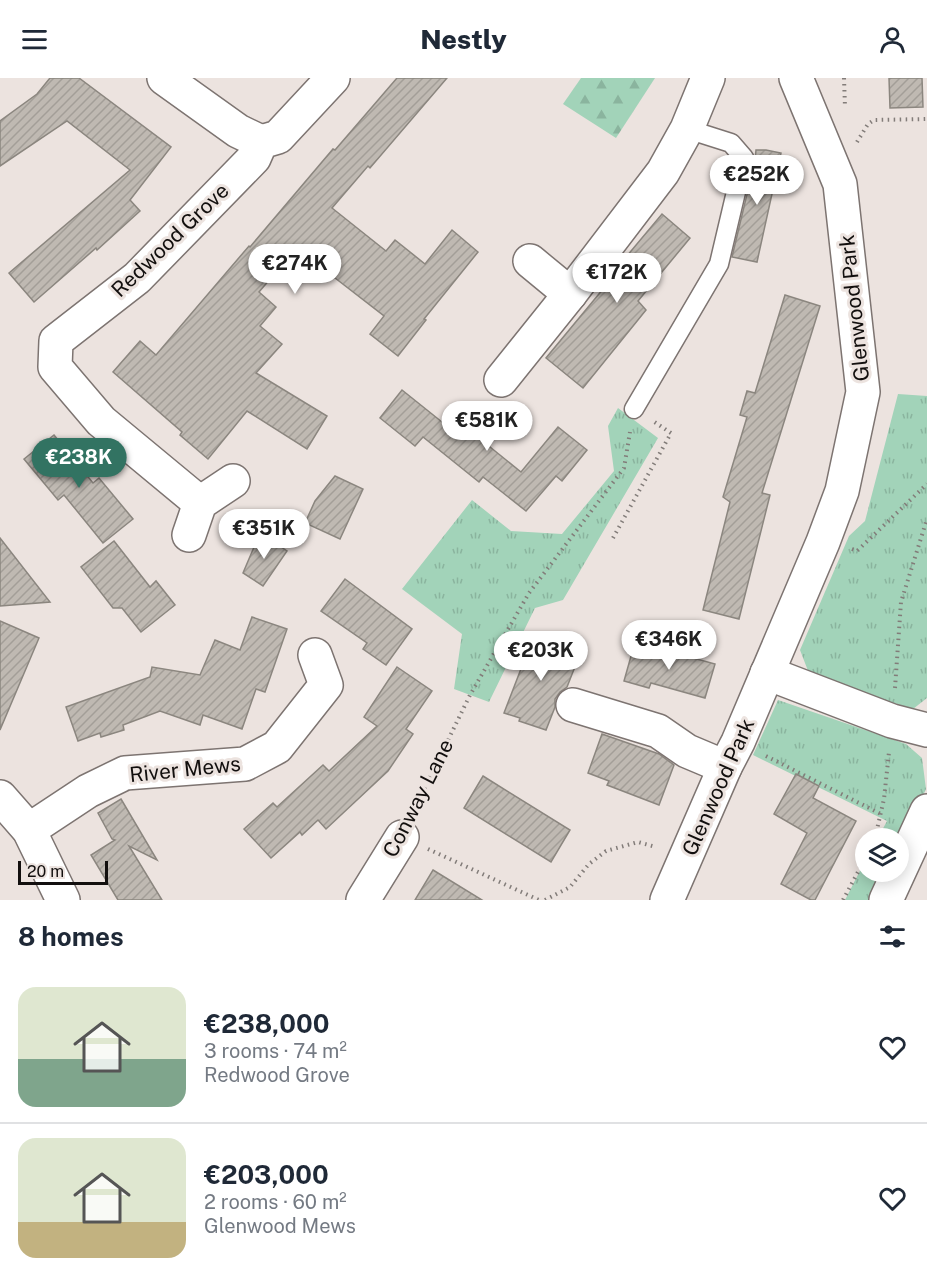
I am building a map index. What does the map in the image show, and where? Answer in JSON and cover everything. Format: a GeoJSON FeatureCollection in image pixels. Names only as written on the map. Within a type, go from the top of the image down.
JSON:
{"type":"FeatureCollection","features":[{"type":"Feature","properties":{"kind":"street"},"geometry":{"type":"LineString","coordinates":[[164,78],[238,131],[261,142]]}},
{"type":"Feature","properties":{"kind":"street","name":"Redwood Grove"},"geometry":{"type":"LineString","coordinates":[[200,503],[101,421],[55,367],[56,341],[137,278],[254,158],[261,142],[278,137],[333,78]]}},
{"type":"Feature","properties":{"kind":"street"},"geometry":{"type":"LineString","coordinates":[[501,380],[663,172],[687,129],[708,78]]}},
{"type":"Feature","properties":{"kind":"street","name":"Glenwood Park"},"geometry":{"type":"LineString","coordinates":[[668,900],[823,542],[842,491],[863,392],[840,184],[796,78]]}},
{"type":"Feature","properties":{"kind":"street"},"geometry":{"type":"LineString","coordinates":[[530,261],[570,294]]}},
{"type":"Feature","properties":{"kind":"street"},"geometry":{"type":"LineString","coordinates":[[189,535],[200,503],[233,481]]}},
{"type":"Feature","properties":{"kind":"street","name":"River Mews"},"geometry":{"type":"LineString","coordinates":[[29,830],[88,791],[125,773],[245,764],[277,747],[326,685],[315,655]]}},
{"type":"Feature","properties":{"kind":"street"},"geometry":{"type":"LineString","coordinates":[[767,673],[892,721],[927,730]]}},
{"type":"Feature","properties":{"kind":"street"},"geometry":{"type":"LineString","coordinates":[[573,705],[658,731],[687,751],[732,754]]}},
{"type":"Feature","properties":{"kind":"street"},"geometry":{"type":"LineString","coordinates":[[0,797],[29,830],[63,900]]}},
{"type":"Feature","properties":{"kind":"street"},"geometry":{"type":"LineString","coordinates":[[886,900],[927,811]]}},
{"type":"Feature","properties":{"kind":"street","name":"Conway Lane"},"geometry":{"type":"LineString","coordinates":[[363,900],[402,837]]}},
{"type":"Feature","properties":{"kind":"lane"},"geometry":{"type":"LineString","coordinates":[[634,409],[719,264],[744,158],[731,143],[687,129]]}},
{"type":"Feature","properties":{"kind":"path"},"geometry":{"type":"LineString","coordinates":[[837,177],[868,124],[874,120],[927,119]]}},
{"type":"Feature","properties":{"kind":"path"},"geometry":{"type":"LineString","coordinates":[[613,538],[671,433],[634,409]]}},
{"type":"Feature","properties":{"kind":"path","name":"Conway Lane"},"geometry":{"type":"LineString","coordinates":[[402,837],[470,695],[529,593],[624,468],[634,409]]}},
{"type":"Feature","properties":{"kind":"path"},"geometry":{"type":"LineString","coordinates":[[823,542],[857,550],[927,484]]}},
{"type":"Feature","properties":{"kind":"path"},"geometry":{"type":"LineString","coordinates":[[878,828],[884,799],[901,602],[927,519]]}},
{"type":"Feature","properties":{"kind":"path"},"geometry":{"type":"LineString","coordinates":[[732,754],[881,814]]}},
{"type":"Feature","properties":{"kind":"path"},"geometry":{"type":"LineString","coordinates":[[545,900],[570,887],[589,864],[606,851],[638,842],[687,856]]}},
{"type":"Feature","properties":{"kind":"path"},"geometry":{"type":"LineString","coordinates":[[440,854],[539,900]]}},
{"type":"Feature","properties":{"kind":"path"},"geometry":{"type":"LineString","coordinates":[[843,900],[855,878]]}},
{"type":"Feature","properties":{"kind":"green space"},"geometry":{"type":"Polygon","coordinates":[[[581,78],[655,78],[616,138],[563,104],[581,78]]]}},
{"type":"Feature","properties":{"kind":"green space"},"geometry":{"type":"Polygon","coordinates":[[[898,394],[927,396],[927,698],[913,709],[810,676],[800,650],[849,536],[865,521],[898,394]]]}},
{"type":"Feature","properties":{"kind":"green space"},"geometry":{"type":"Polygon","coordinates":[[[618,408],[658,438],[563,600],[535,608],[489,702],[454,689],[462,634],[402,589],[472,500],[511,531],[562,534],[614,471],[608,426],[618,408]]]}},
{"type":"Feature","properties":{"kind":"green space"},"geometry":{"type":"Polygon","coordinates":[[[778,700],[906,744],[922,758],[926,789],[908,828],[883,828],[887,821],[753,755],[778,700]]]}},
{"type":"Feature","properties":{"kind":"green space"},"geometry":{"type":"Polygon","coordinates":[[[855,880],[881,882],[872,900],[845,900],[855,880]]]}},
{"type":"Feature","properties":{"kind":"building"},"geometry":{"type":"Polygon","coordinates":[[[50,78],[79,78],[171,147],[130,200],[140,211],[34,302],[9,273],[130,170],[67,121],[0,166],[0,121],[37,94],[50,78]]]}},
{"type":"Feature","properties":{"kind":"building"},"geometry":{"type":"Polygon","coordinates":[[[397,78],[447,78],[370,168],[368,166],[332,208],[386,251],[395,240],[425,264],[452,230],[478,252],[424,319],[426,320],[398,356],[370,334],[384,316],[299,248],[259,292],[276,307],[260,326],[282,344],[256,373],[327,416],[307,449],[247,411],[208,459],[180,435],[182,432],[113,372],[140,341],[156,355],[397,78]]]}},
{"type":"Feature","properties":{"kind":"building"},"geometry":{"type":"Polygon","coordinates":[[[889,78],[922,78],[923,107],[890,108],[889,78]]]}},
{"type":"Feature","properties":{"kind":"building"},"geometry":{"type":"Polygon","coordinates":[[[756,150],[781,153],[757,262],[732,257],[756,150]]]}},
{"type":"Feature","properties":{"kind":"building"},"geometry":{"type":"Polygon","coordinates":[[[662,214],[690,238],[638,301],[646,310],[583,388],[546,358],[662,214]]]}},
{"type":"Feature","properties":{"kind":"building"},"geometry":{"type":"Polygon","coordinates":[[[785,295],[820,306],[762,493],[770,495],[739,619],[703,610],[730,502],[723,497],[747,417],[740,415],[747,391],[755,393],[785,295]]]}},
{"type":"Feature","properties":{"kind":"building"},"geometry":{"type":"Polygon","coordinates":[[[402,390],[462,438],[469,430],[521,472],[558,427],[587,450],[562,481],[556,476],[526,511],[483,477],[479,482],[423,437],[415,446],[380,418],[402,390]]]}},
{"type":"Feature","properties":{"kind":"building"},"geometry":{"type":"Polygon","coordinates":[[[54,435],[93,483],[99,478],[133,519],[103,543],[64,495],[58,500],[24,459],[54,435]]]}},
{"type":"Feature","properties":{"kind":"building"},"geometry":{"type":"Polygon","coordinates":[[[335,476],[363,489],[340,539],[305,523],[315,501],[335,476]]]}},
{"type":"Feature","properties":{"kind":"building"},"geometry":{"type":"Polygon","coordinates":[[[260,533],[287,551],[263,586],[243,573],[260,533]]]}},
{"type":"Feature","properties":{"kind":"building"},"geometry":{"type":"Polygon","coordinates":[[[0,538],[50,602],[0,606],[0,538]]]}},
{"type":"Feature","properties":{"kind":"building"},"geometry":{"type":"Polygon","coordinates":[[[114,541],[150,587],[156,581],[175,605],[141,632],[122,608],[113,608],[81,567],[114,541]]]}},
{"type":"Feature","properties":{"kind":"building"},"geometry":{"type":"Polygon","coordinates":[[[345,579],[412,629],[386,665],[363,649],[367,643],[321,611],[345,579]]]}},
{"type":"Feature","properties":{"kind":"building"},"geometry":{"type":"Polygon","coordinates":[[[252,617],[287,629],[265,692],[256,689],[242,729],[203,715],[200,725],[160,711],[123,725],[124,730],[101,737],[100,733],[78,741],[66,707],[150,677],[152,667],[200,675],[215,640],[240,650],[252,617]]]}},
{"type":"Feature","properties":{"kind":"building"},"geometry":{"type":"Polygon","coordinates":[[[0,621],[39,638],[0,730],[0,621]]]}},
{"type":"Feature","properties":{"kind":"building"},"geometry":{"type":"Polygon","coordinates":[[[534,635],[580,654],[567,687],[555,699],[555,707],[546,730],[504,713],[534,635]]]}},
{"type":"Feature","properties":{"kind":"building"},"geometry":{"type":"Polygon","coordinates":[[[635,642],[715,664],[705,698],[651,683],[649,688],[624,681],[635,642]]]}},
{"type":"Feature","properties":{"kind":"building"},"geometry":{"type":"Polygon","coordinates":[[[397,667],[432,691],[406,729],[413,734],[388,771],[326,829],[318,820],[302,835],[300,832],[271,858],[244,829],[273,803],[277,807],[323,765],[329,771],[377,726],[364,717],[397,667]]]}},
{"type":"Feature","properties":{"kind":"building"},"geometry":{"type":"Polygon","coordinates":[[[602,734],[659,754],[674,765],[659,805],[607,785],[609,781],[588,773],[602,734]]]}},
{"type":"Feature","properties":{"kind":"building"},"geometry":{"type":"Polygon","coordinates":[[[796,774],[819,786],[813,798],[856,821],[815,900],[781,884],[807,833],[774,814],[796,774]]]}},
{"type":"Feature","properties":{"kind":"building"},"geometry":{"type":"Polygon","coordinates":[[[483,776],[570,830],[551,862],[464,808],[483,776]]]}},
{"type":"Feature","properties":{"kind":"building"},"geometry":{"type":"Polygon","coordinates":[[[121,799],[157,860],[129,846],[162,900],[118,900],[91,855],[115,840],[112,839],[98,813],[121,799]]]}},
{"type":"Feature","properties":{"kind":"building"},"geometry":{"type":"Polygon","coordinates":[[[433,870],[482,900],[415,900],[433,870]]]}}]}
